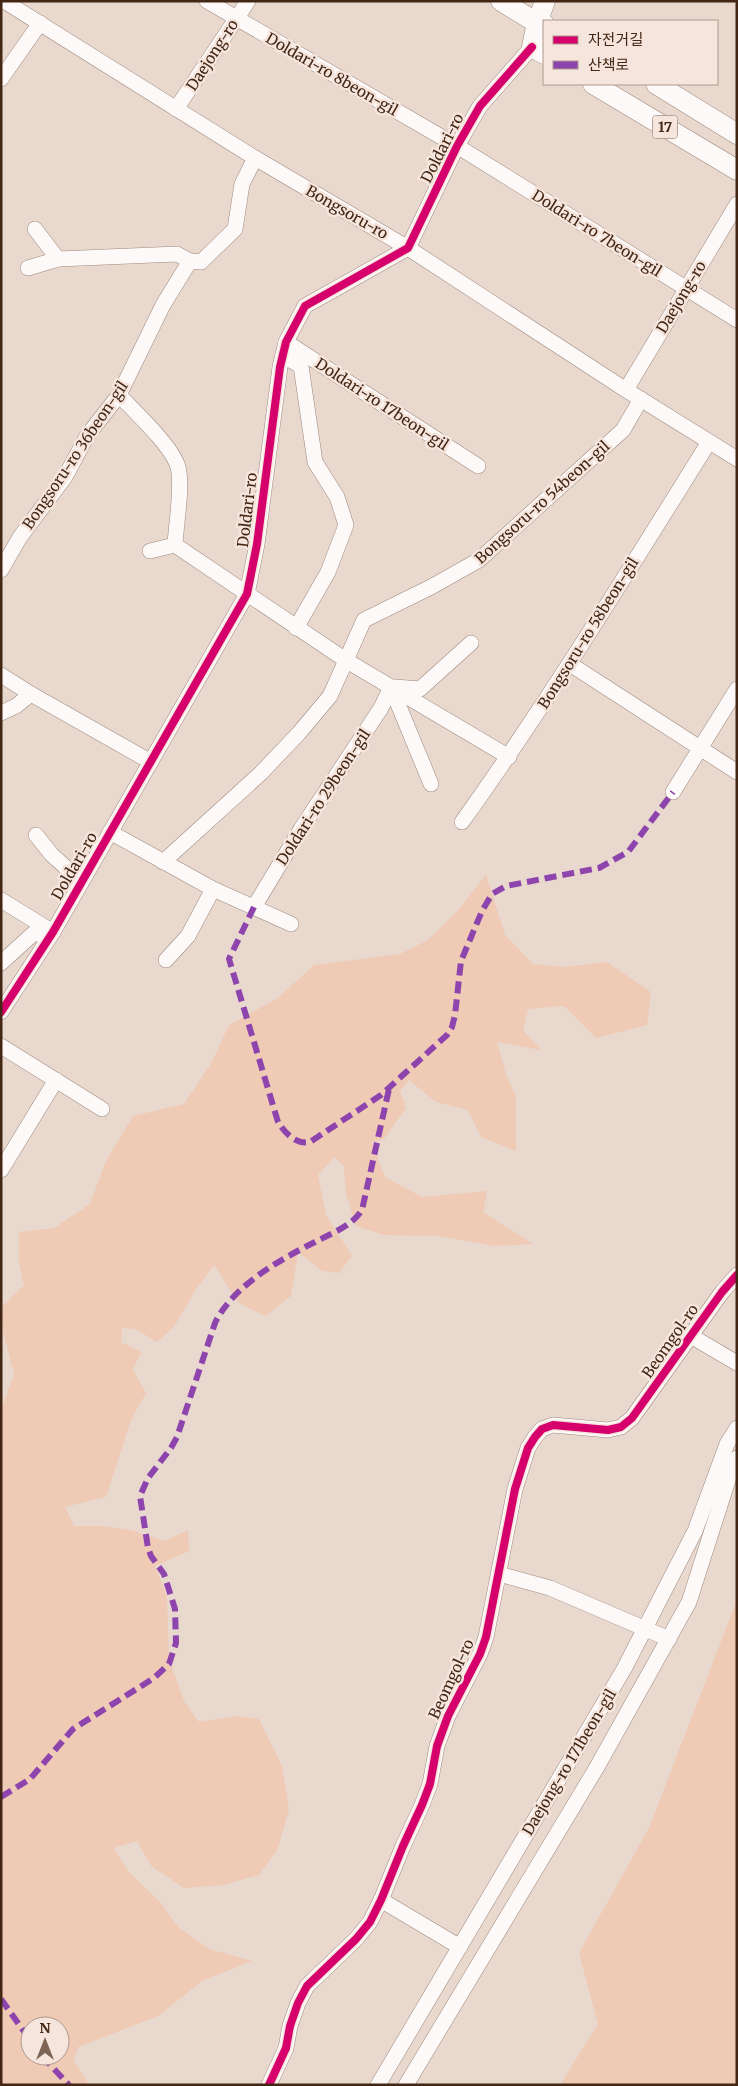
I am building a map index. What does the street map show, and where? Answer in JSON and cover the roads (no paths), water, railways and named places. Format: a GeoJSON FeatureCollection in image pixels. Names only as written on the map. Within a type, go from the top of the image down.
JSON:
{"type":"FeatureCollection","features":[{"type":"Feature","properties":{"kind":"main road"},"geometry":{"type":"LineString","coordinates":[[501,1],[541,23]]}},
{"type":"Feature","properties":{"kind":"main road"},"geometry":{"type":"LineString","coordinates":[[538,50],[545,1]]}},
{"type":"Feature","properties":{"kind":"main road","name":"17"},"geometry":{"type":"LineString","coordinates":[[596,85],[737,170]]}},
{"type":"Feature","properties":{"kind":"main road","name":"17"},"geometry":{"type":"LineString","coordinates":[[658,85],[737,134]]}},
{"type":"Feature","properties":{"kind":"street","name":"Bongsoru-ro"},"geometry":{"type":"LineString","coordinates":[[4,1],[255,158],[408,248],[626,390],[737,459]]}},
{"type":"Feature","properties":{"kind":"street","name":"Doldari-ro 8beon-gil"},"geometry":{"type":"LineString","coordinates":[[207,1],[457,146]]}},
{"type":"Feature","properties":{"kind":"street","name":"Daejong-ro"},"geometry":{"type":"LineString","coordinates":[[176,109],[248,1]]}},
{"type":"Feature","properties":{"kind":"street"},"geometry":{"type":"LineString","coordinates":[[1,79],[40,23]]}},
{"type":"Feature","properties":{"kind":"street","name":"Doldari-ro"},"geometry":{"type":"LineString","coordinates":[[1,1012],[51,935],[247,594],[257,544],[273,414],[284,349],[305,306],[408,248],[457,146],[480,106],[538,50]]}},
{"type":"Feature","properties":{"kind":"street","name":"Doldari-ro 7beon-gil"},"geometry":{"type":"LineString","coordinates":[[457,146],[737,320]]}},
{"type":"Feature","properties":{"kind":"street"},"geometry":{"type":"LineString","coordinates":[[28,268],[58,259],[177,254],[190,261],[201,262],[235,228],[242,184],[255,158]]}},
{"type":"Feature","properties":{"kind":"street","name":"Daejong-ro"},"geometry":{"type":"LineString","coordinates":[[626,390],[737,204]]}},
{"type":"Feature","properties":{"kind":"street"},"geometry":{"type":"LineString","coordinates":[[35,228],[58,259]]}},
{"type":"Feature","properties":{"kind":"street","name":"Bongsoru-ro 36beon-gil"},"geometry":{"type":"LineString","coordinates":[[2,566],[20,537],[64,477],[87,436],[120,395],[163,305],[190,261]]}},
{"type":"Feature","properties":{"kind":"street"},"geometry":{"type":"LineString","coordinates":[[284,349],[301,366],[315,462],[338,497],[346,525],[328,572],[296,628]]}},
{"type":"Feature","properties":{"kind":"street","name":"Doldari-ro 17beon-gil"},"geometry":{"type":"LineString","coordinates":[[284,349],[478,466]]}},
{"type":"Feature","properties":{"kind":"street"},"geometry":{"type":"LineString","coordinates":[[120,395],[172,453],[178,467],[179,484],[175,544]]}},
{"type":"Feature","properties":{"kind":"street","name":"Bongsoru-ro 54beon-gil"},"geometry":{"type":"LineString","coordinates":[[163,862],[260,774],[299,733],[330,696],[364,620],[431,587],[479,560],[623,430],[641,399]]}},
{"type":"Feature","properties":{"kind":"street","name":"Bongsoru-ro 58beon-gil"},"geometry":{"type":"LineString","coordinates":[[462,822],[509,757],[570,664],[709,442]]}},
{"type":"Feature","properties":{"kind":"street"},"geometry":{"type":"LineString","coordinates":[[175,544],[347,661],[509,757]]}},
{"type":"Feature","properties":{"kind":"street"},"geometry":{"type":"LineString","coordinates":[[150,551],[175,544]]}},
{"type":"Feature","properties":{"kind":"street"},"geometry":{"type":"LineString","coordinates":[[391,687],[420,689],[472,643]]}},
{"type":"Feature","properties":{"kind":"street"},"geometry":{"type":"LineString","coordinates":[[570,664],[737,772]]}},
{"type":"Feature","properties":{"kind":"street"},"geometry":{"type":"LineString","coordinates":[[1,675],[151,762]]}},
{"type":"Feature","properties":{"kind":"street"},"geometry":{"type":"LineString","coordinates":[[391,687],[431,784]]}},
{"type":"Feature","properties":{"kind":"street","name":"Doldari-ro 29beon-gil"},"geometry":{"type":"LineString","coordinates":[[254,907],[301,829],[381,708],[391,687]]}},
{"type":"Feature","properties":{"kind":"street"},"geometry":{"type":"LineString","coordinates":[[673,792],[737,689]]}},
{"type":"Feature","properties":{"kind":"street"},"geometry":{"type":"LineString","coordinates":[[1,713],[16,706],[31,694]]}},
{"type":"Feature","properties":{"kind":"street","name":"Doldari-ro"},"geometry":{"type":"LineString","coordinates":[[110,832],[213,889],[291,924]]}},
{"type":"Feature","properties":{"kind":"street","name":"Doldari-ro"},"geometry":{"type":"LineString","coordinates":[[36,835],[52,854],[81,881]]}},
{"type":"Feature","properties":{"kind":"street"},"geometry":{"type":"LineString","coordinates":[[166,960],[188,936],[213,889]]}},
{"type":"Feature","properties":{"kind":"street"},"geometry":{"type":"LineString","coordinates":[[1,900],[51,935]]}},
{"type":"Feature","properties":{"kind":"street"},"geometry":{"type":"LineString","coordinates":[[1,963],[34,933],[51,935]]}},
{"type":"Feature","properties":{"kind":"street"},"geometry":{"type":"LineString","coordinates":[[1,1046],[102,1109]]}},
{"type":"Feature","properties":{"kind":"street"},"geometry":{"type":"LineString","coordinates":[[1,1170],[56,1080]]}},
{"type":"Feature","properties":{"kind":"street","name":"Beomgol-ro"},"geometry":{"type":"LineString","coordinates":[[269,2085],[286,2048],[290,2026],[298,2003],[307,1986],[356,1939],[370,1922],[422,1805],[430,1784],[437,1746],[448,1716],[480,1654],[486,1637],[515,1489],[528,1448],[542,1429],[553,1425],[608,1430],[621,1428],[632,1418],[722,1292],[737,1275]]}},
{"type":"Feature","properties":{"kind":"street"},"geometry":{"type":"LineString","coordinates":[[690,1336],[737,1363]]}},
{"type":"Feature","properties":{"kind":"street","name":"Daejong-ro 171beon-gil"},"geometry":{"type":"LineString","coordinates":[[378,2085],[624,1669],[695,1531],[727,1444],[737,1428]]}},
{"type":"Feature","properties":{"kind":"street"},"geometry":{"type":"LineString","coordinates":[[406,2085],[592,1776],[689,1602],[730,1474],[737,1458]]}},
{"type":"Feature","properties":{"kind":"street"},"geometry":{"type":"LineString","coordinates":[[499,1574],[550,1588],[668,1639]]}},
{"type":"Feature","properties":{"kind":"street"},"geometry":{"type":"LineString","coordinates":[[381,1900],[460,1947]]}}]}
